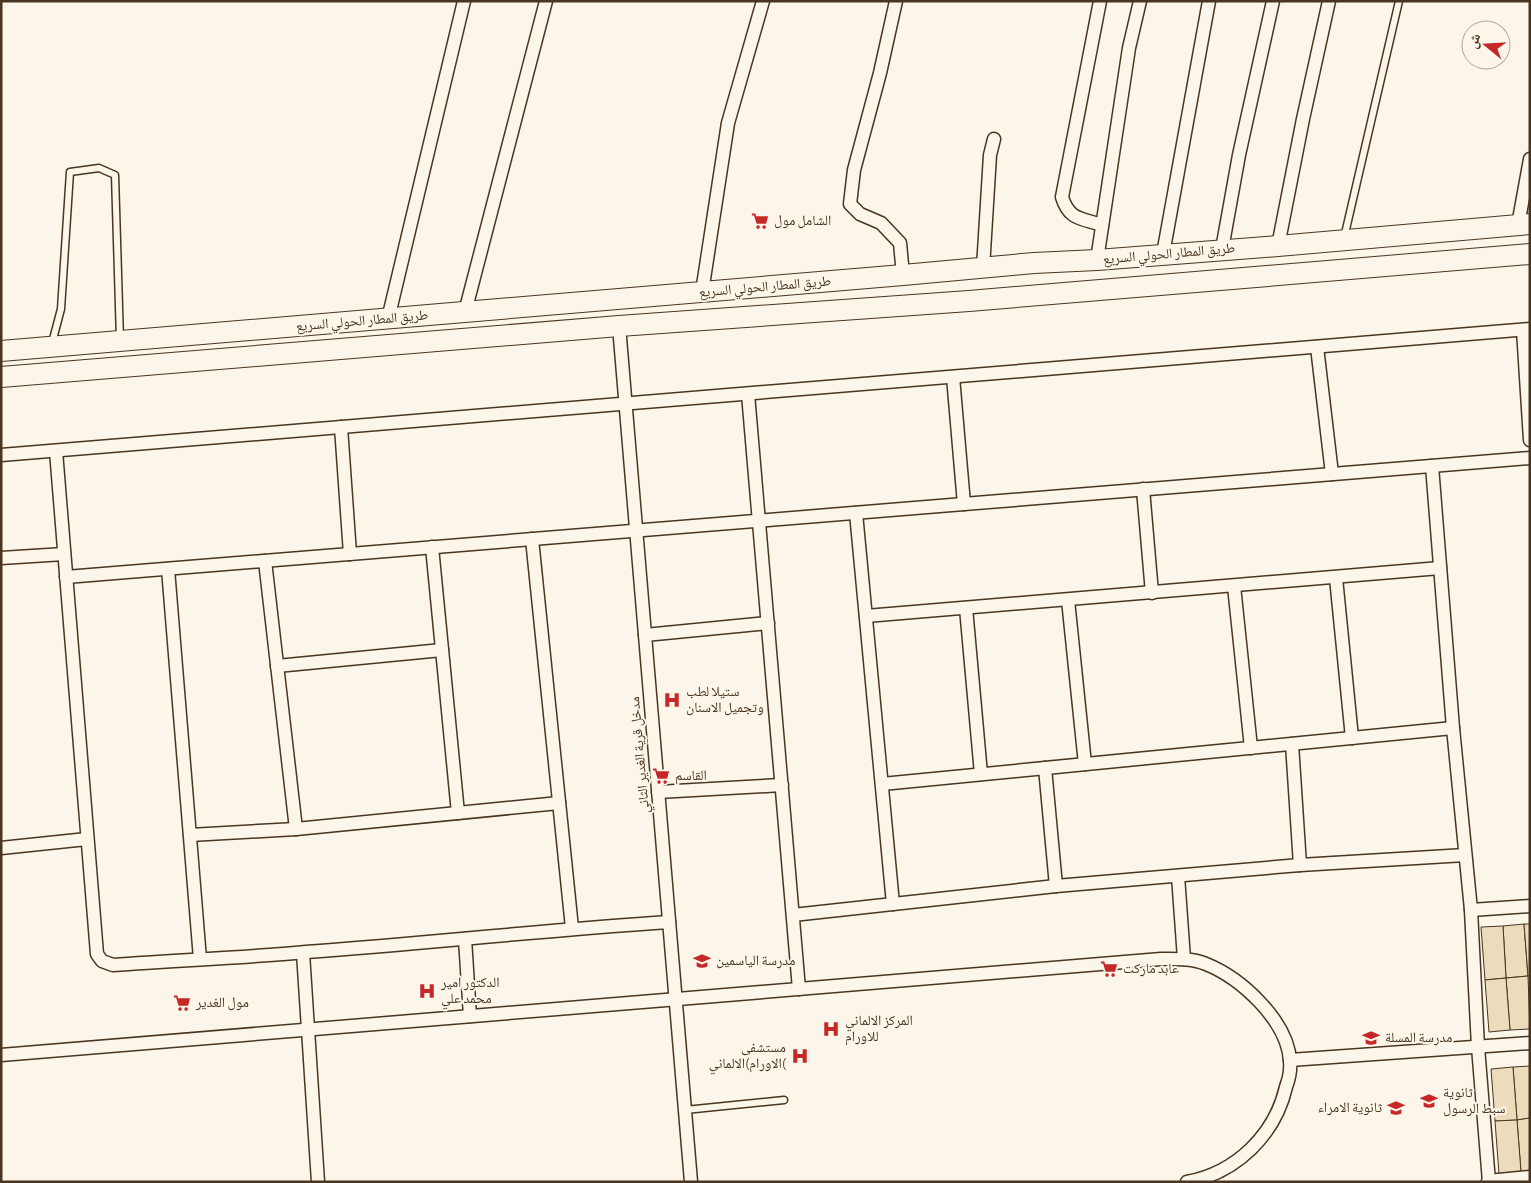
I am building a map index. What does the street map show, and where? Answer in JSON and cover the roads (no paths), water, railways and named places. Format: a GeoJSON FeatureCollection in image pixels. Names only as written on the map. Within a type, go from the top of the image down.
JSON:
{"type":"FeatureCollection","features":[{"type":"Feature","properties":{"kind":"highway","name":"طريق المطار الحولي السريع"},"geometry":{"type":"LineString","coordinates":[[1,351],[903,276],[1034,263],[1278,246],[1524,225]]}},
{"type":"Feature","properties":{"kind":"highway","name":"طريق المطار الحولي السريع"},"geometry":{"type":"LineString","coordinates":[[1,377],[1530,254]]}},
{"type":"Feature","properties":{"kind":"highway"},"geometry":{"type":"LineString","coordinates":[[1034,263],[1030,279],[1035,295]]}},
{"type":"Feature","properties":{"kind":"highway"},"geometry":{"type":"LineString","coordinates":[[969,300],[974,285],[975,269]]}},
{"type":"Feature","properties":{"kind":"highway"},"geometry":{"type":"LineString","coordinates":[[46,347],[40,352],[41,363],[46,373]]}},
{"type":"Feature","properties":{"kind":"street"},"geometry":{"type":"LineString","coordinates":[[388,319],[464,1]]}},
{"type":"Feature","properties":{"kind":"street"},"geometry":{"type":"LineString","coordinates":[[465,312],[546,1]]}},
{"type":"Feature","properties":{"kind":"street"},"geometry":{"type":"LineString","coordinates":[[702,292],[728,123],[763,1]]}},
{"type":"Feature","properties":{"kind":"street"},"geometry":{"type":"LineString","coordinates":[[896,1],[880,74],[854,170],[850,204],[860,214],[881,223],[900,243],[903,276]]}},
{"type":"Feature","properties":{"kind":"street"},"geometry":{"type":"LineString","coordinates":[[1100,1],[1062,197],[1065,208],[1072,215],[1102,225]]}},
{"type":"Feature","properties":{"kind":"street"},"geometry":{"type":"LineString","coordinates":[[1097,260],[1129,48],[1140,1]]}},
{"type":"Feature","properties":{"kind":"street"},"geometry":{"type":"LineString","coordinates":[[1163,254],[1209,1]]}},
{"type":"Feature","properties":{"kind":"street"},"geometry":{"type":"LineString","coordinates":[[1222,249],[1239,155],[1273,1]]}},
{"type":"Feature","properties":{"kind":"street"},"geometry":{"type":"LineString","coordinates":[[1278,246],[1329,1]]}},
{"type":"Feature","properties":{"kind":"street"},"geometry":{"type":"LineString","coordinates":[[975,269],[990,155],[994,139]]}},
{"type":"Feature","properties":{"kind":"street"},"geometry":{"type":"LineString","coordinates":[[1524,225],[1530,159]]}},
{"type":"Feature","properties":{"kind":"street","name":"مدخل قرية الغدير الثاني"},"geometry":{"type":"LineString","coordinates":[[619,326],[691,1182]]}},
{"type":"Feature","properties":{"kind":"street"},"geometry":{"type":"LineString","coordinates":[[1,455],[1526,330],[1530,440]]}},
{"type":"Feature","properties":{"kind":"street"},"geometry":{"type":"LineString","coordinates":[[1317,347],[1332,474]]}},
{"type":"Feature","properties":{"kind":"street"},"geometry":{"type":"LineString","coordinates":[[953,377],[964,504]]}},
{"type":"Feature","properties":{"kind":"street"},"geometry":{"type":"LineString","coordinates":[[748,394],[799,989]]}},
{"type":"Feature","properties":{"kind":"street"},"geometry":{"type":"LineString","coordinates":[[341,427],[350,554]]}},
{"type":"Feature","properties":{"kind":"street"},"geometry":{"type":"LineString","coordinates":[[56,451],[97,954],[102,961],[112,965],[302,953],[572,928],[669,922]]}},
{"type":"Feature","properties":{"kind":"street"},"geometry":{"type":"LineString","coordinates":[[66,577],[1530,458]]}},
{"type":"Feature","properties":{"kind":"street"},"geometry":{"type":"LineString","coordinates":[[1432,466],[1470,910],[1488,1181],[1530,1177]]}},
{"type":"Feature","properties":{"kind":"street"},"geometry":{"type":"LineString","coordinates":[[1143,489],[1152,593]]}},
{"type":"Feature","properties":{"kind":"street"},"geometry":{"type":"LineString","coordinates":[[856,513],[893,904]]}},
{"type":"Feature","properties":{"kind":"street"},"geometry":{"type":"LineString","coordinates":[[532,539],[572,928]]}},
{"type":"Feature","properties":{"kind":"street"},"geometry":{"type":"LineString","coordinates":[[432,548],[458,813]]}},
{"type":"Feature","properties":{"kind":"street"},"geometry":{"type":"LineString","coordinates":[[1,558],[64,554]]}},
{"type":"Feature","properties":{"kind":"street"},"geometry":{"type":"LineString","coordinates":[[265,561],[296,829]]}},
{"type":"Feature","properties":{"kind":"street"},"geometry":{"type":"LineString","coordinates":[[866,616],[1440,568]]}},
{"type":"Feature","properties":{"kind":"street"},"geometry":{"type":"LineString","coordinates":[[168,569],[200,959]]}},
{"type":"Feature","properties":{"kind":"street"},"geometry":{"type":"LineString","coordinates":[[1336,578],[1352,738]]}},
{"type":"Feature","properties":{"kind":"street"},"geometry":{"type":"LineString","coordinates":[[1234,586],[1251,748]]}},
{"type":"Feature","properties":{"kind":"street"},"geometry":{"type":"LineString","coordinates":[[1068,600],[1085,764]]}},
{"type":"Feature","properties":{"kind":"street"},"geometry":{"type":"LineString","coordinates":[[966,608],[981,774]]}},
{"type":"Feature","properties":{"kind":"street"},"geometry":{"type":"LineString","coordinates":[[645,636],[768,623]]}},
{"type":"Feature","properties":{"kind":"street"},"geometry":{"type":"LineString","coordinates":[[277,666],[442,650]]}},
{"type":"Feature","properties":{"kind":"street"},"geometry":{"type":"LineString","coordinates":[[882,784],[1453,728]]}},
{"type":"Feature","properties":{"kind":"street"},"geometry":{"type":"LineString","coordinates":[[1292,744],[1300,865]]}},
{"type":"Feature","properties":{"kind":"street"},"geometry":{"type":"LineString","coordinates":[[1045,768],[1056,886]]}},
{"type":"Feature","properties":{"kind":"street"},"geometry":{"type":"LineString","coordinates":[[658,792],[782,785]]}},
{"type":"Feature","properties":{"kind":"street"},"geometry":{"type":"LineString","coordinates":[[190,835],[296,829],[559,803]]}},
{"type":"Feature","properties":{"kind":"street"},"geometry":{"type":"LineString","coordinates":[[1,848],[87,838]]}},
{"type":"Feature","properties":{"kind":"street"},"geometry":{"type":"LineString","coordinates":[[792,915],[1056,886],[1300,865],[1465,854]]}},
{"type":"Feature","properties":{"kind":"street"},"geometry":{"type":"LineString","coordinates":[[1178,876],[1184,959]]}},
{"type":"Feature","properties":{"kind":"street"},"geometry":{"type":"LineString","coordinates":[[1470,910],[1530,906]]}},
{"type":"Feature","properties":{"kind":"street"},"geometry":{"type":"LineString","coordinates":[[465,939],[470,1016]]}},
{"type":"Feature","properties":{"kind":"street"},"geometry":{"type":"LineString","coordinates":[[302,953],[318,1182]]}},
{"type":"Feature","properties":{"kind":"street"},"geometry":{"type":"LineString","coordinates":[[1,1055],[1184,959],[1205,963],[1223,972],[1263,1004],[1277,1024],[1287,1044],[1290,1060],[1290,1075],[1275,1119],[1256,1144],[1238,1161],[1217,1173],[1196,1181]]}},
{"type":"Feature","properties":{"kind":"street"},"geometry":{"type":"LineString","coordinates":[[1290,1060],[1530,1043]]}},
{"type":"Feature","properties":{"kind":"lane"},"geometry":{"type":"LineString","coordinates":[[1344,240],[1399,1]]}},
{"type":"Feature","properties":{"kind":"lane"},"geometry":{"type":"LineString","coordinates":[[46,347],[61,309],[70,172],[99,168],[115,175],[120,341]]}},
{"type":"Feature","properties":{"kind":"lane"},"geometry":{"type":"LineString","coordinates":[[685,1110],[784,1100]]}},
{"type":"Feature","properties":{"kind":"place","name":"الشامل مول"},"geometry":{"type":"Point","coordinates":[760,221]}},
{"type":"Feature","properties":{"kind":"place","name":"ستيلا لطب وتجميل الاسنان"},"geometry":{"type":"Point","coordinates":[672,700]}},
{"type":"Feature","properties":{"kind":"place","name":"القاسم"},"geometry":{"type":"Point","coordinates":[661,776]}},
{"type":"Feature","properties":{"kind":"place","name":"مدرسة الياسمين"},"geometry":{"type":"Point","coordinates":[702,961]}},
{"type":"Feature","properties":{"kind":"place","name":"عابد ماركت"},"geometry":{"type":"Point","coordinates":[1109,969]}},
{"type":"Feature","properties":{"kind":"place","name":"الدكتور امير محمد علي"},"geometry":{"type":"Point","coordinates":[427,991]}},
{"type":"Feature","properties":{"kind":"place","name":"مول الغدير"},"geometry":{"type":"Point","coordinates":[182,1003]}},
{"type":"Feature","properties":{"kind":"place","name":"المركز الالماني للاورام"},"geometry":{"type":"Point","coordinates":[831,1029]}},
{"type":"Feature","properties":{"kind":"place","name":"مدرسة المسلة"},"geometry":{"type":"Point","coordinates":[1371,1038]}},
{"type":"Feature","properties":{"kind":"place","name":"مستشفى الاورام)الالماني("},"geometry":{"type":"Point","coordinates":[800,1056]}},
{"type":"Feature","properties":{"kind":"place","name":"ثانوية سبط الرسول"},"geometry":{"type":"Point","coordinates":[1429,1101]}},
{"type":"Feature","properties":{"kind":"place","name":"ثانوية الامراء"},"geometry":{"type":"Point","coordinates":[1396,1108]}}]}
